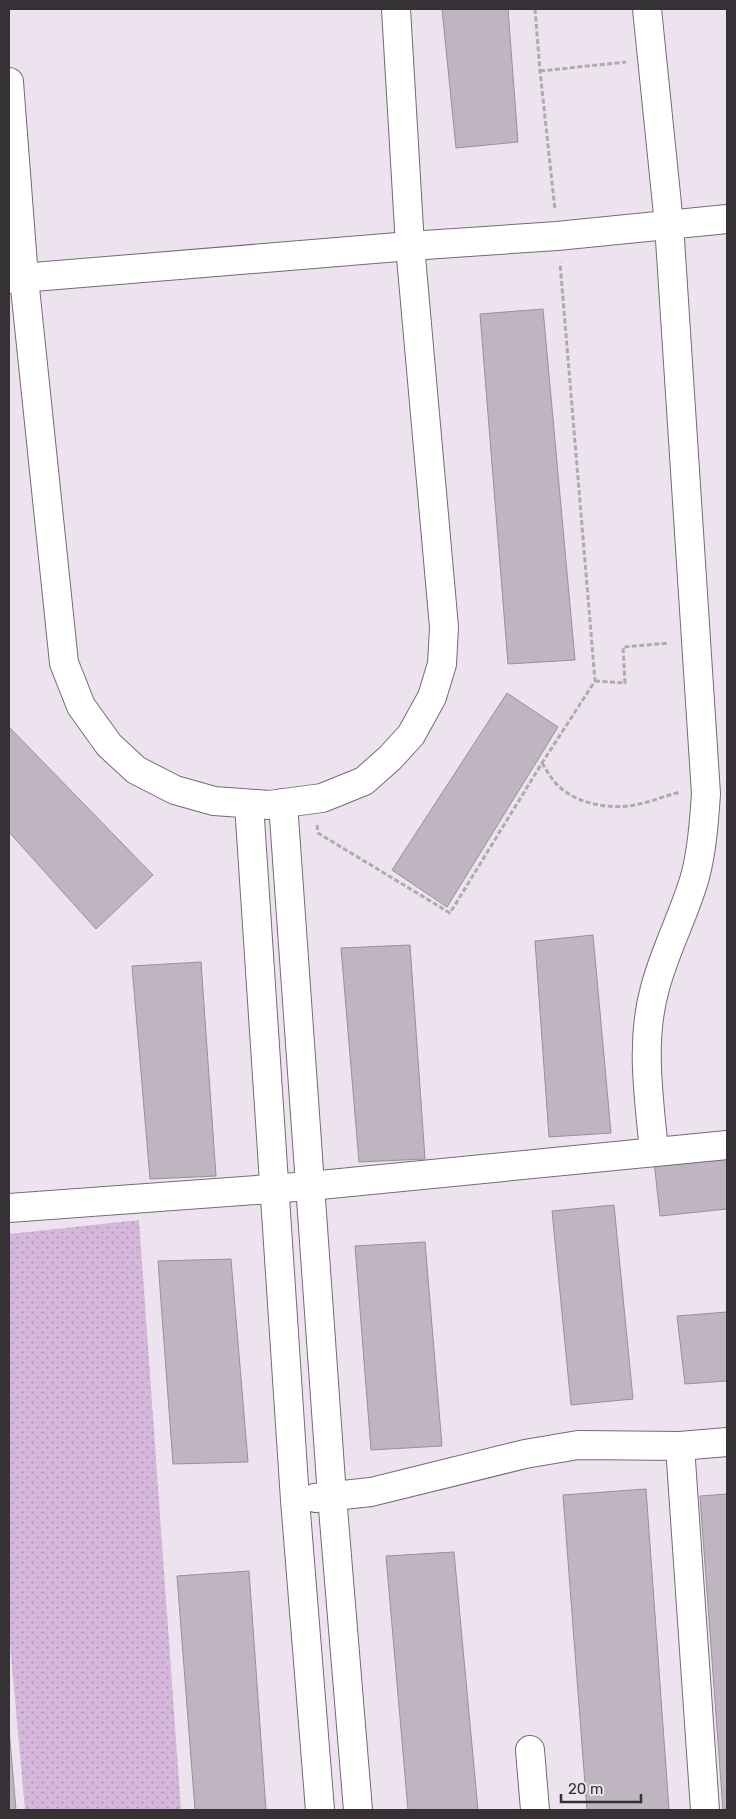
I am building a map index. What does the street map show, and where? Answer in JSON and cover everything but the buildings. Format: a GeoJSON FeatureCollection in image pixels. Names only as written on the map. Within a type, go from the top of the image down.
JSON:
{"type":"FeatureCollection","features":[{"type":"Feature","properties":{"kind":"street"},"geometry":{"type":"LineString","coordinates":[[9,82],[17,278],[64,662],[81,706],[109,745],[136,770],[175,790],[214,801],[249,804],[269,805],[322,798],[364,781],[390,758],[411,735],[432,697],[442,664],[444,626],[410,246],[396,9]]}},
{"type":"Feature","properties":{"kind":"street"},"geometry":{"type":"LineString","coordinates":[[647,9],[669,224],[705,784],[704,832],[694,878],[655,989],[648,1026],[646,1068],[654,1151]]}},
{"type":"Feature","properties":{"kind":"street"},"geometry":{"type":"LineString","coordinates":[[17,278],[557,236],[727,219]]}},
{"type":"Feature","properties":{"kind":"street"},"geometry":{"type":"LineString","coordinates":[[283,803],[332,1496],[358,1810]]}},
{"type":"Feature","properties":{"kind":"street"},"geometry":{"type":"LineString","coordinates":[[249,804],[295,1500],[320,1810]]}},
{"type":"Feature","properties":{"kind":"street"},"geometry":{"type":"LineString","coordinates":[[9,1208],[310,1186],[727,1145]]}},
{"type":"Feature","properties":{"kind":"street"},"geometry":{"type":"LineString","coordinates":[[295,1500],[371,1492],[525,1454],[578,1445],[680,1446],[727,1442]]}},
{"type":"Feature","properties":{"kind":"street"},"geometry":{"type":"LineString","coordinates":[[680,1446],[705,1810]]}},
{"type":"Feature","properties":{"kind":"street"},"geometry":{"type":"LineString","coordinates":[[530,1750],[535,1810]]}},
{"type":"Feature","properties":{"kind":"path"},"geometry":{"type":"LineString","coordinates":[[314,799],[318,833],[450,913],[595,681],[557,236],[535,9]]}},
{"type":"Feature","properties":{"kind":"path"},"geometry":{"type":"LineString","coordinates":[[540,71],[652,59]]}},
{"type":"Feature","properties":{"kind":"path"},"geometry":{"type":"LineString","coordinates":[[595,681],[625,684],[623,647],[696,640]]}},
{"type":"Feature","properties":{"kind":"path"},"geometry":{"type":"LineString","coordinates":[[542,763],[553,781],[567,793],[590,804],[613,807],[635,805],[705,784]]}},
{"type":"Feature","properties":{"kind":"shaded area"},"geometry":{"type":"Polygon","coordinates":[[[139,1220],[181,1810],[25,1810],[9,1633],[9,1234],[139,1220]]]}}]}
